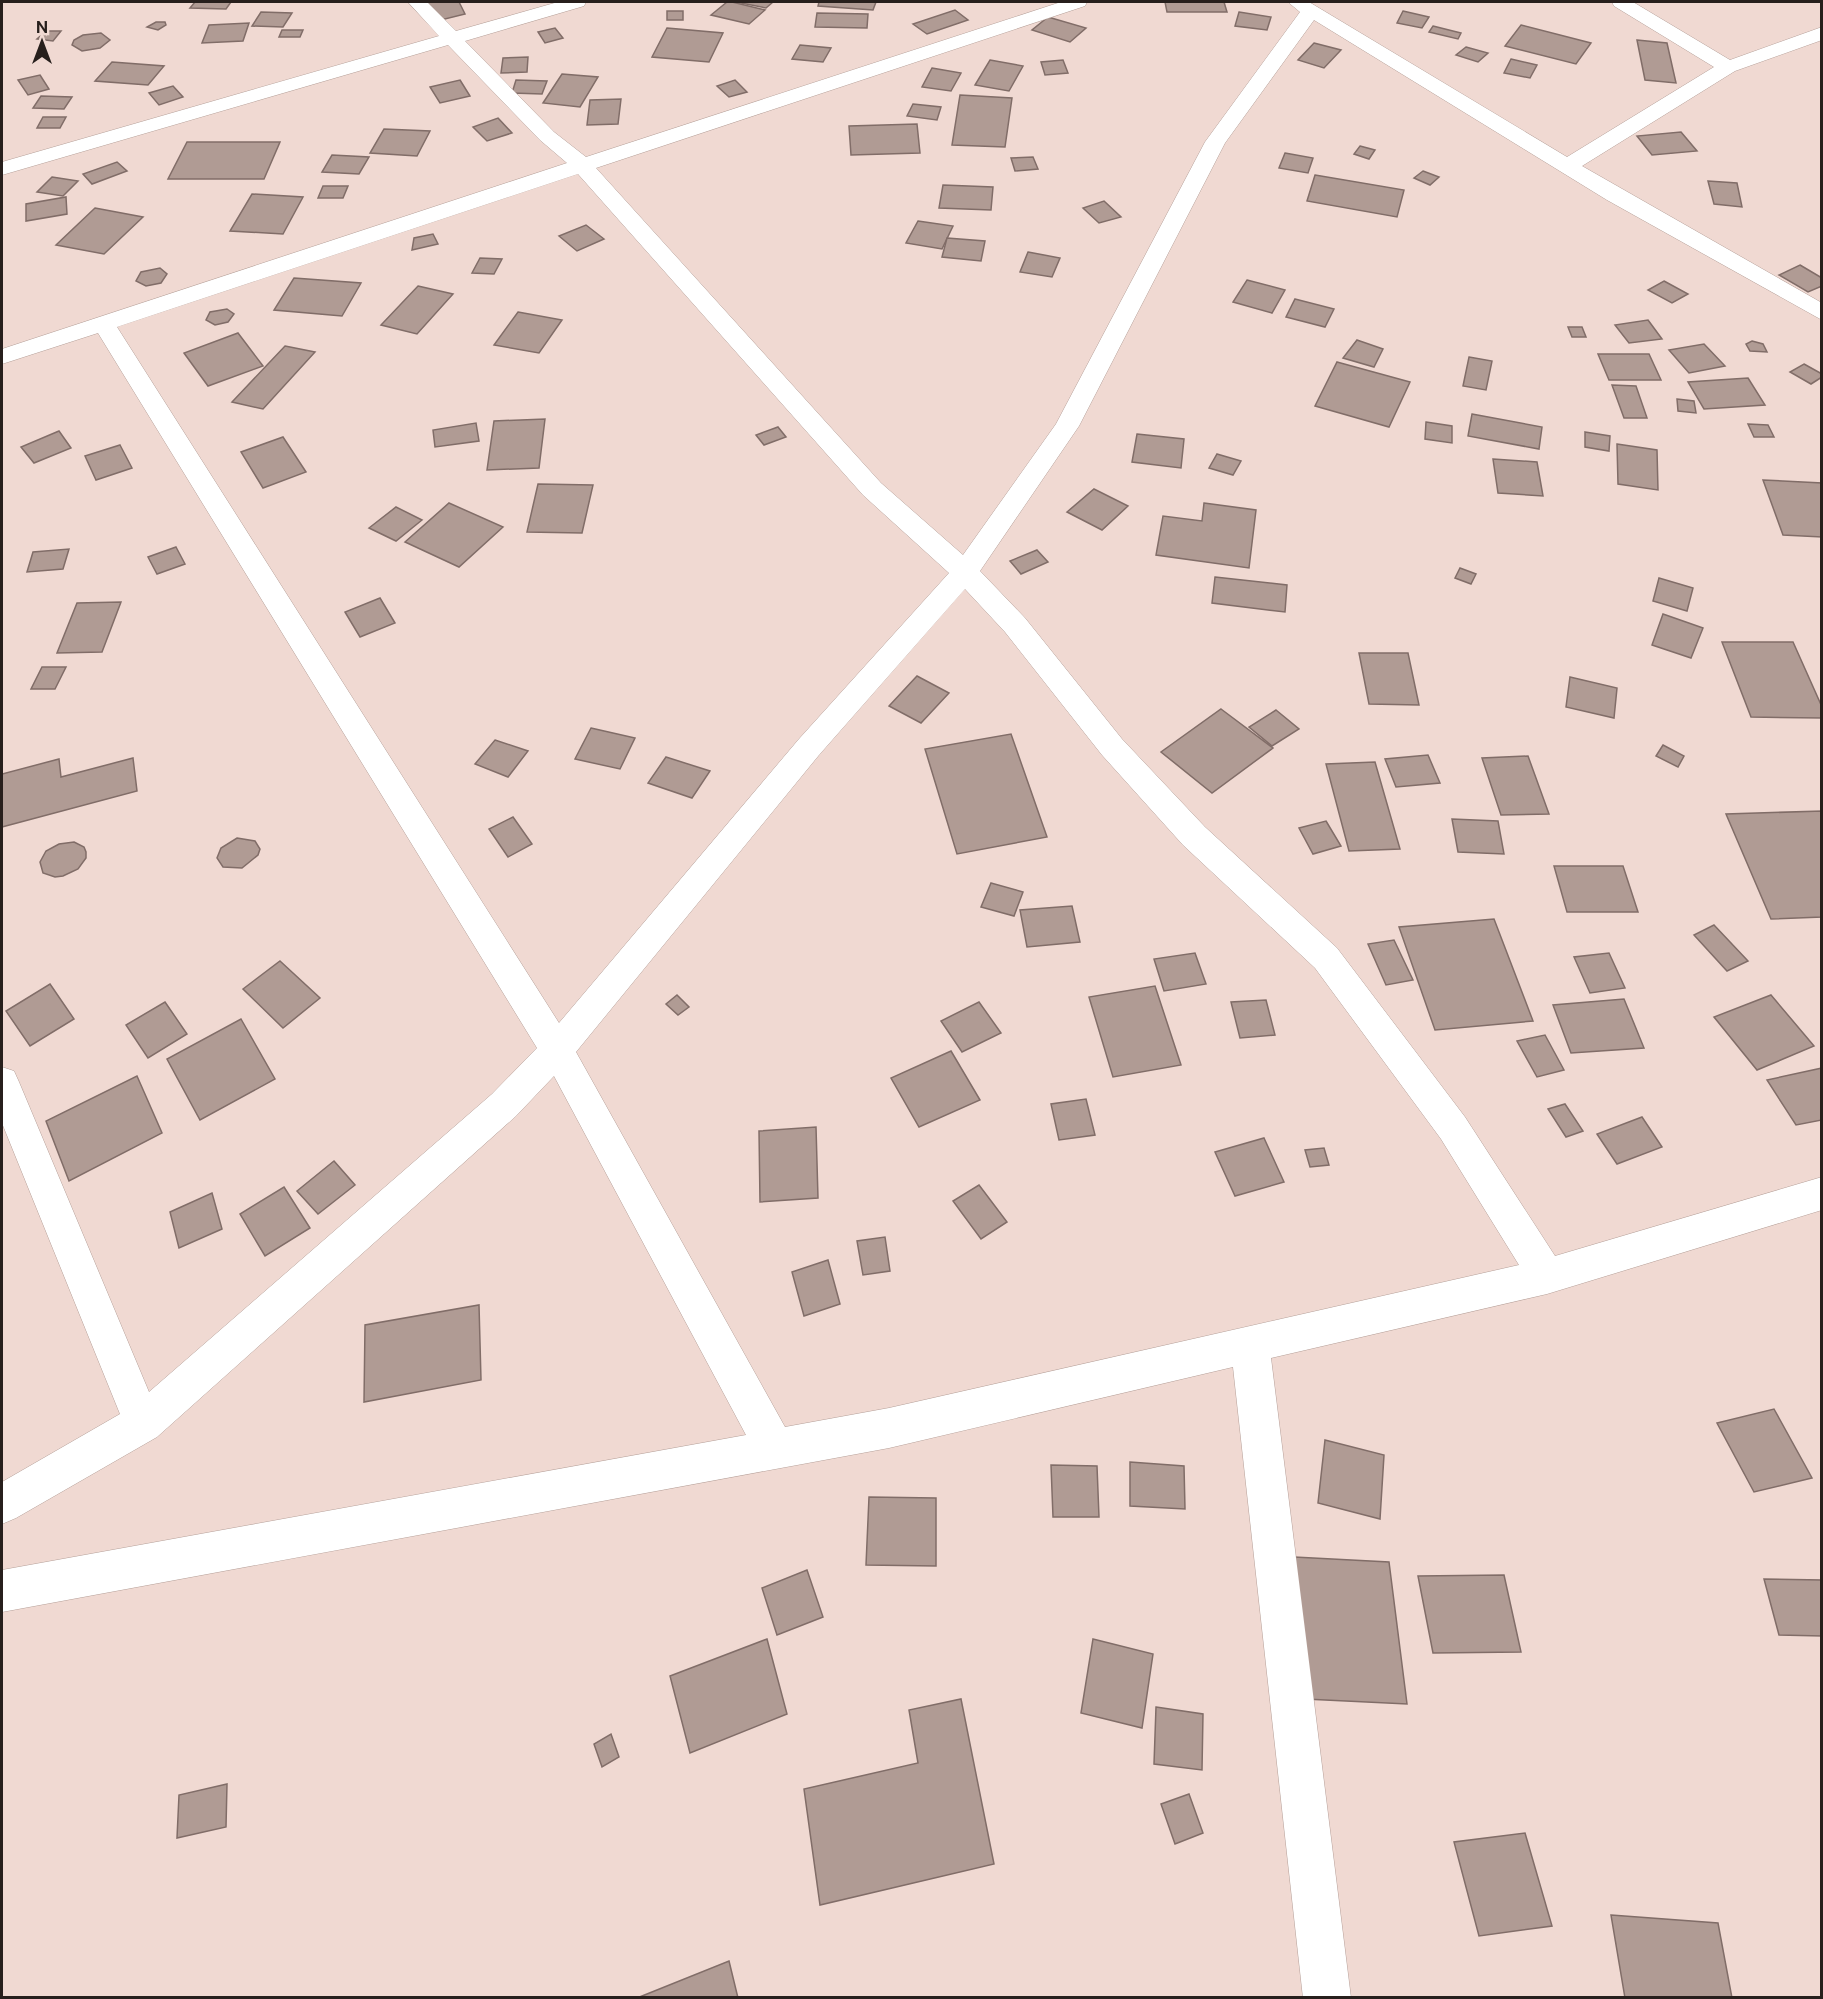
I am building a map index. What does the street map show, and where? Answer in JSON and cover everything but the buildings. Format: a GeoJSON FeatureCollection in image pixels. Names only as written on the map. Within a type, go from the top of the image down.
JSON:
{"type":"FeatureCollection","features":[{"type":"Feature","properties":{"kind":"street"},"geometry":{"type":"LineString","coordinates":[[417,2],[547,136],[582,165],[872,489],[965,572],[1015,625],[1113,747],[1194,836],[1326,958],[1453,1128],[1547,1276]]}},
{"type":"Feature","properties":{"kind":"street"},"geometry":{"type":"LineString","coordinates":[[2,146],[6,168],[577,2]]}},
{"type":"Feature","properties":{"kind":"street"},"geometry":{"type":"LineString","coordinates":[[2,357],[1078,2]]}},
{"type":"Feature","properties":{"kind":"street"},"geometry":{"type":"LineString","coordinates":[[1621,2],[1728,67]]}},
{"type":"Feature","properties":{"kind":"street"},"geometry":{"type":"LineString","coordinates":[[2,1504],[143,1424],[504,1105],[556,1050],[809,747],[965,572],[1067,426],[1215,142],[1303,7],[1567,166],[1821,313]]}},
{"type":"Feature","properties":{"kind":"street"},"geometry":{"type":"LineString","coordinates":[[1567,166],[1728,67],[1821,33]]}},
{"type":"Feature","properties":{"kind":"street"},"geometry":{"type":"LineString","coordinates":[[103,323],[556,1050],[775,1449]]}},
{"type":"Feature","properties":{"kind":"street"},"geometry":{"type":"LineString","coordinates":[[2,1082],[143,1424]]}},
{"type":"Feature","properties":{"kind":"street"},"geometry":{"type":"LineString","coordinates":[[2,1591],[889,1428],[1547,1276],[1821,1193]]}},
{"type":"Feature","properties":{"kind":"street"},"geometry":{"type":"LineString","coordinates":[[1250,1345],[1327,1998]]}}]}
